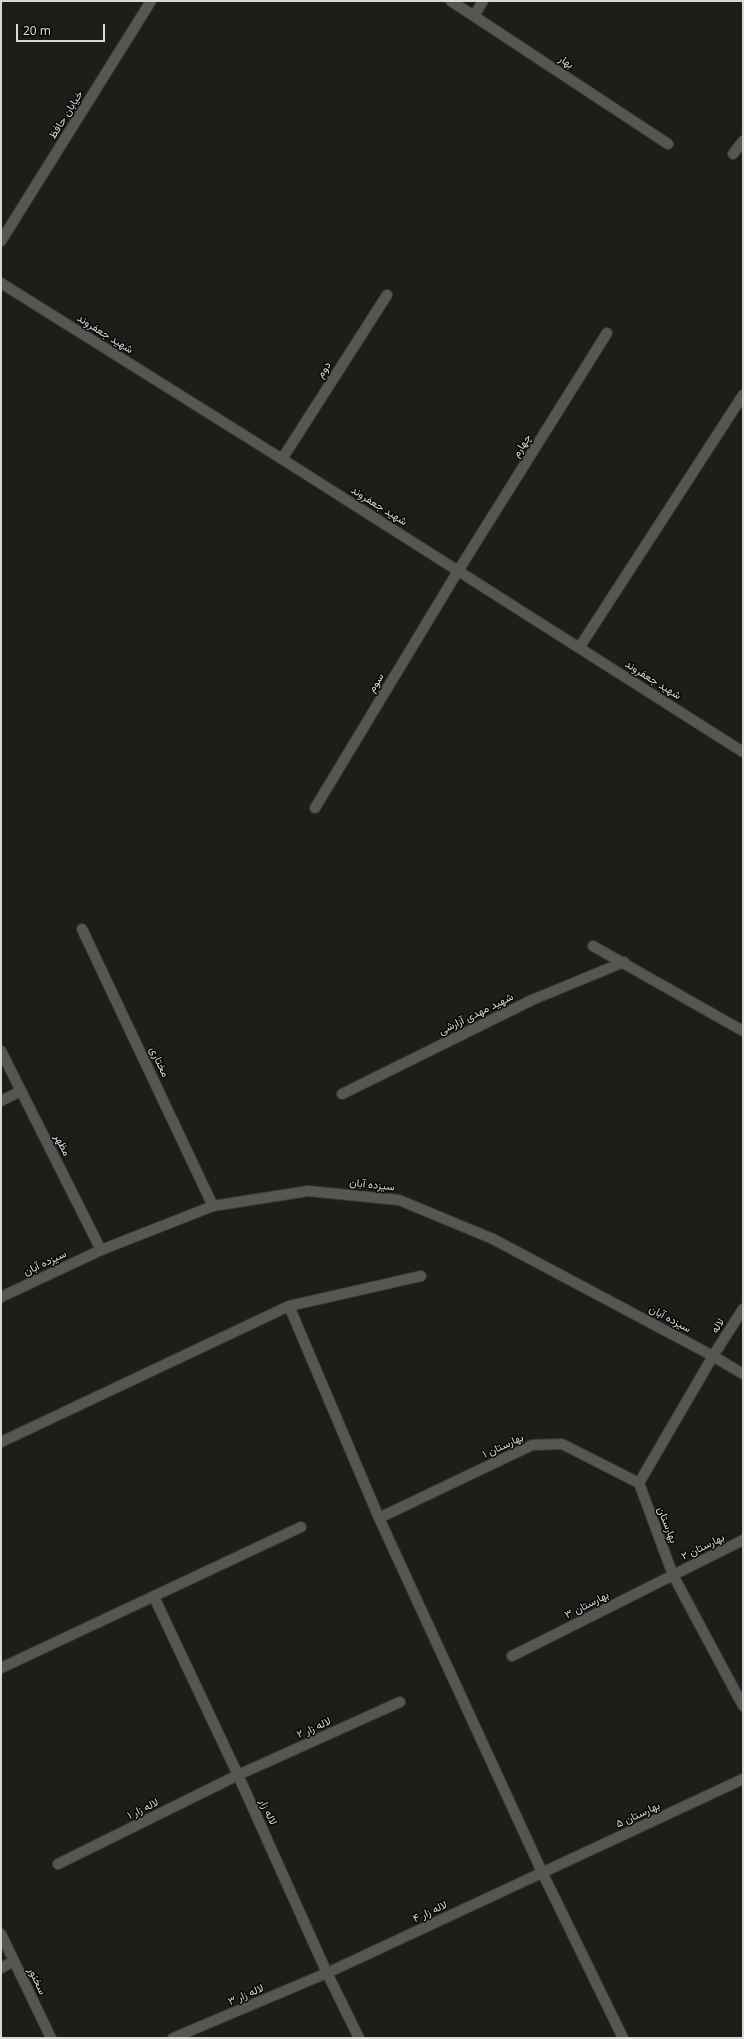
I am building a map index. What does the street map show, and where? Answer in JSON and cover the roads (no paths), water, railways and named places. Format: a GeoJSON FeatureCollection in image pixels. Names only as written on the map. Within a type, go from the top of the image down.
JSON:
{"type":"FeatureCollection","features":[{"type":"Feature","properties":{"kind":"street","name":"خیابان حافظ"},"geometry":{"type":"LineString","coordinates":[[1,241],[10,229],[151,1]]}},
{"type":"Feature","properties":{"kind":"street","name":"بهار"},"geometry":{"type":"LineString","coordinates":[[451,1],[668,144]]}},
{"type":"Feature","properties":{"kind":"street"},"geometry":{"type":"LineString","coordinates":[[474,16],[483,1]]}},
{"type":"Feature","properties":{"kind":"street"},"geometry":{"type":"LineString","coordinates":[[733,154],[743,141]]}},
{"type":"Feature","properties":{"kind":"street"},"geometry":{"type":"LineString","coordinates":[[1,222],[10,229]]}},
{"type":"Feature","properties":{"kind":"street","name":"شهید جعفروند"},"geometry":{"type":"LineString","coordinates":[[1,283],[282,459],[743,752]]}},
{"type":"Feature","properties":{"kind":"street","name":"دوم"},"geometry":{"type":"LineString","coordinates":[[282,459],[387,295]]}},
{"type":"Feature","properties":{"kind":"street","name":"چهارم"},"geometry":{"type":"LineString","coordinates":[[458,571],[607,333]]}},
{"type":"Feature","properties":{"kind":"street"},"geometry":{"type":"LineString","coordinates":[[579,648],[743,395]]}},
{"type":"Feature","properties":{"kind":"street","name":"سوم"},"geometry":{"type":"LineString","coordinates":[[315,808],[458,571]]}},
{"type":"Feature","properties":{"kind":"street","name":"مختاری"},"geometry":{"type":"LineString","coordinates":[[82,928],[213,1206]]}},
{"type":"Feature","properties":{"kind":"street"},"geometry":{"type":"LineString","coordinates":[[593,946],[624,962],[743,1031]]}},
{"type":"Feature","properties":{"kind":"street","name":"شهید مهدی آزارشی"},"geometry":{"type":"LineString","coordinates":[[342,1094],[532,1000],[624,962]]}},
{"type":"Feature","properties":{"kind":"street","name":"مظهر"},"geometry":{"type":"LineString","coordinates":[[1,1051],[101,1250]]}},
{"type":"Feature","properties":{"kind":"street"},"geometry":{"type":"LineString","coordinates":[[1,1101],[21,1091]]}},
{"type":"Feature","properties":{"kind":"street","name":"سیزده آبان"},"geometry":{"type":"LineString","coordinates":[[1,1297],[101,1250],[213,1206],[308,1191],[398,1200],[493,1239],[713,1356],[743,1374]]}},
{"type":"Feature","properties":{"kind":"street"},"geometry":{"type":"LineString","coordinates":[[1,1442],[289,1306],[421,1276]]}},
{"type":"Feature","properties":{"kind":"street"},"geometry":{"type":"LineString","coordinates":[[289,1306],[379,1518],[542,1872],[623,2038]]}},
{"type":"Feature","properties":{"kind":"street","name":"لاله"},"geometry":{"type":"LineString","coordinates":[[713,1356],[743,1309]]}},
{"type":"Feature","properties":{"kind":"street"},"geometry":{"type":"LineString","coordinates":[[639,1483],[713,1356]]}},
{"type":"Feature","properties":{"kind":"street","name":"بهارستان ۱"},"geometry":{"type":"LineString","coordinates":[[379,1518],[532,1445],[562,1444],[639,1483]]}},
{"type":"Feature","properties":{"kind":"street","name":"بهارستان"},"geometry":{"type":"LineString","coordinates":[[639,1483],[673,1575],[743,1706]]}},
{"type":"Feature","properties":{"kind":"street"},"geometry":{"type":"LineString","coordinates":[[1,1668],[301,1527]]}},
{"type":"Feature","properties":{"kind":"street","name":"بهارستان ۲"},"geometry":{"type":"LineString","coordinates":[[673,1575],[743,1540]]}},
{"type":"Feature","properties":{"kind":"street","name":"بهارستان ۳"},"geometry":{"type":"LineString","coordinates":[[512,1656],[673,1575]]}},
{"type":"Feature","properties":{"kind":"street","name":"لاله زار"},"geometry":{"type":"LineString","coordinates":[[154,1596],[238,1775],[327,1973],[359,2038]]}},
{"type":"Feature","properties":{"kind":"street","name":"لاله زار ۲"},"geometry":{"type":"LineString","coordinates":[[238,1775],[400,1702]]}},
{"type":"Feature","properties":{"kind":"street","name":"لاله زار ۱"},"geometry":{"type":"LineString","coordinates":[[58,1864],[238,1775]]}},
{"type":"Feature","properties":{"kind":"street","name":"بهارستان ۵"},"geometry":{"type":"LineString","coordinates":[[542,1872],[743,1779]]}},
{"type":"Feature","properties":{"kind":"street","name":"لاله زار ۴"},"geometry":{"type":"LineString","coordinates":[[327,1973],[542,1872]]}},
{"type":"Feature","properties":{"kind":"street","name":"سخنور"},"geometry":{"type":"LineString","coordinates":[[1,1934],[51,2038]]}},
{"type":"Feature","properties":{"kind":"street"},"geometry":{"type":"LineString","coordinates":[[1,1968],[14,1961]]}},
{"type":"Feature","properties":{"kind":"street","name":"لاله زار ۳"},"geometry":{"type":"LineString","coordinates":[[173,2038],[327,1973]]}}]}
